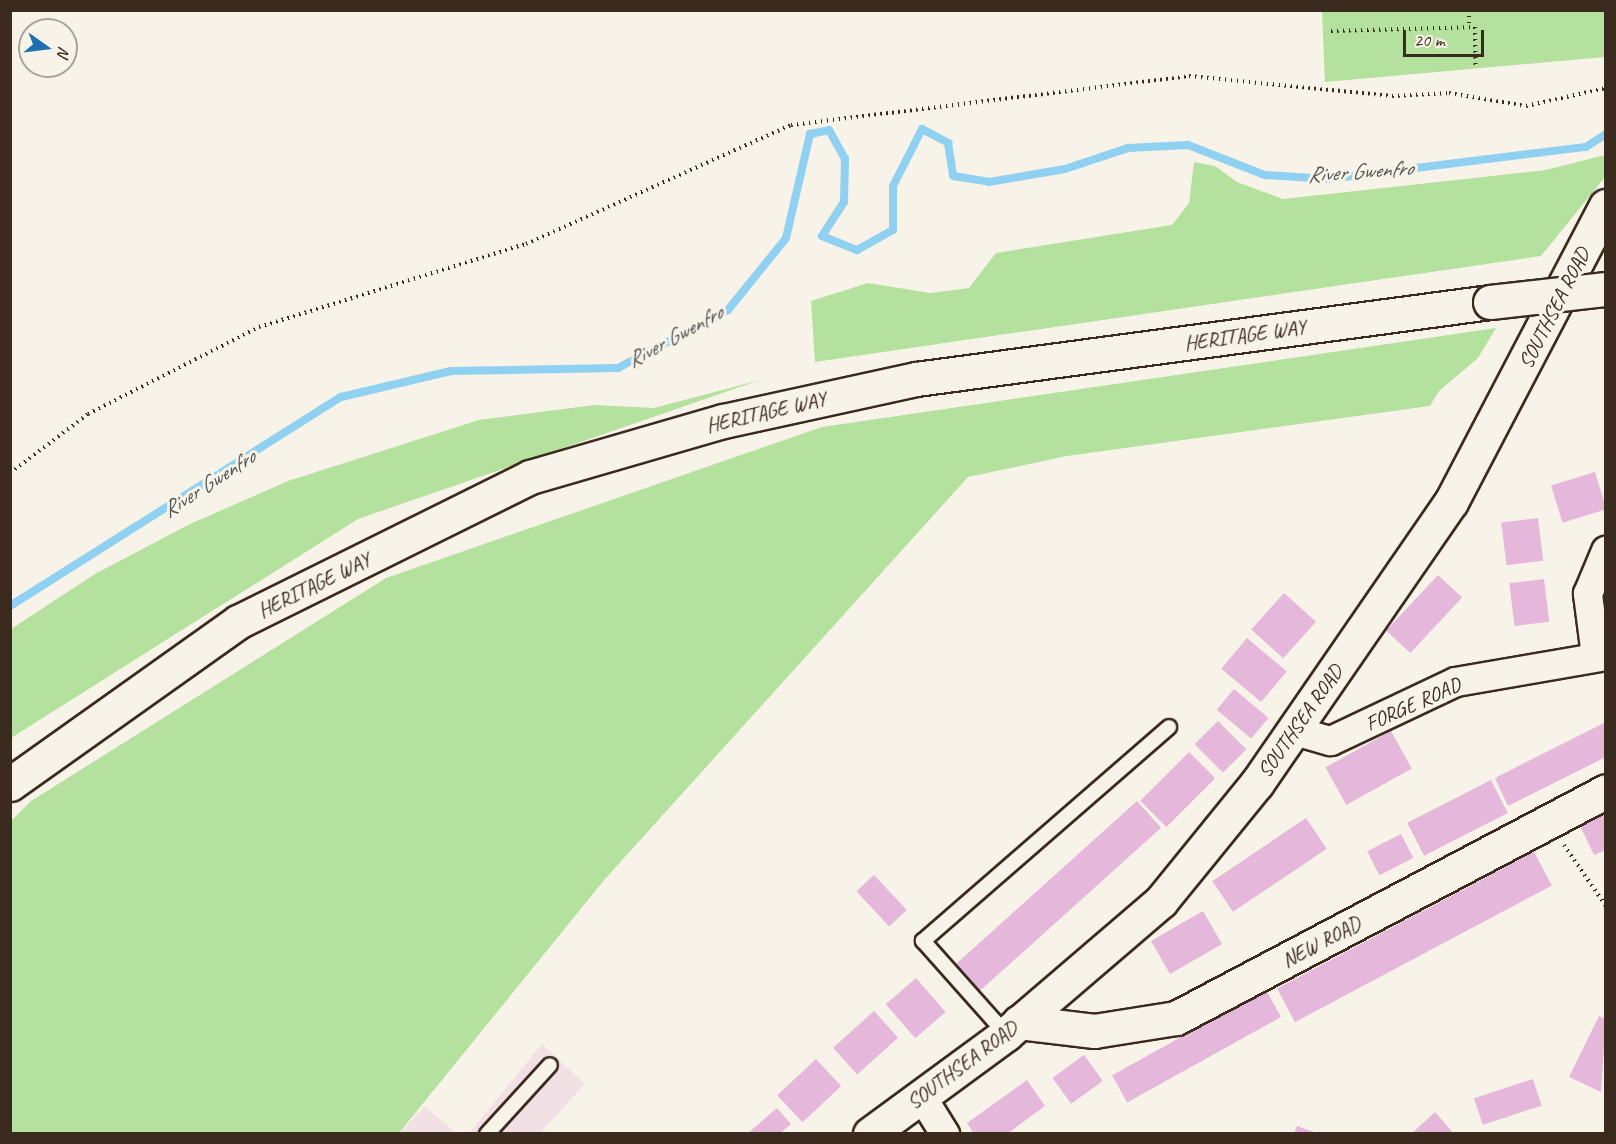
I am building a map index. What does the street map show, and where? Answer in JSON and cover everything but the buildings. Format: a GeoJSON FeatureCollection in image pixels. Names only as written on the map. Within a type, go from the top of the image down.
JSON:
{"type":"FeatureCollection","features":[{"type":"Feature","properties":{"kind":"street","name":"SOUTHSEA ROAD"},"geometry":{"type":"LineString","coordinates":[[870,1134],[1013,1028],[1161,901],[1295,731],[1451,502],[1605,206]]}},
{"type":"Feature","properties":{"kind":"street","name":"HERITAGE WAY"},"geometry":{"type":"LineString","coordinates":[[10,784],[238,622],[530,477],[723,421],[916,379],[1490,302],[1605,289]]}},
{"type":"Feature","properties":{"kind":"street"},"geometry":{"type":"LineString","coordinates":[[1601,656],[1588,594],[1605,550]]}},
{"type":"Feature","properties":{"kind":"street","name":"FORGE ROAD"},"geometry":{"type":"LineString","coordinates":[[1295,731],[1331,741],[1456,682],[1601,656]]}},
{"type":"Feature","properties":{"kind":"street","name":"NEW ROAD"},"geometry":{"type":"LineString","coordinates":[[1013,1028],[1094,1031],[1176,1018],[1605,791]]}},
{"type":"Feature","properties":{"kind":"street"},"geometry":{"type":"LineString","coordinates":[[922,1097],[945,1134]]}},
{"type":"Feature","properties":{"kind":"lane"},"geometry":{"type":"LineString","coordinates":[[1013,1028],[923,941],[1169,728]]}},
{"type":"Feature","properties":{"kind":"lane"},"geometry":{"type":"LineString","coordinates":[[487,1134],[550,1065]]}},
{"type":"Feature","properties":{"kind":"path"},"geometry":{"type":"LineString","coordinates":[[1469,10],[1469,27]]}},
{"type":"Feature","properties":{"kind":"path"},"geometry":{"type":"LineString","coordinates":[[1331,31],[1475,27],[1476,66]]}},
{"type":"Feature","properties":{"kind":"path"},"geometry":{"type":"LineString","coordinates":[[10,473],[87,414],[259,327],[526,244],[791,125],[1189,76],[1392,96],[1449,93],[1526,106],[1605,88]]}},
{"type":"Feature","properties":{"kind":"path"},"geometry":{"type":"LineString","coordinates":[[1548,822],[1605,906]]}},
{"type":"Feature","properties":{"kind":"shaded area"},"geometry":{"type":"Polygon","coordinates":[[[542,1044],[585,1084],[540,1133],[468,1134],[542,1044]]]}},
{"type":"Feature","properties":{"kind":"shaded area"},"geometry":{"type":"Polygon","coordinates":[[[425,1106],[456,1133],[399,1134],[425,1106]]]}},
{"type":"Feature","properties":{"kind":"green space"},"geometry":{"type":"Polygon","coordinates":[[[1322,11],[1605,11],[1605,57],[1325,82],[1322,11]]]}},
{"type":"Feature","properties":{"kind":"green space"},"geometry":{"type":"Polygon","coordinates":[[[1605,155],[1605,177],[1541,256],[815,362],[811,301],[868,283],[930,293],[969,288],[996,253],[1172,225],[1189,203],[1194,162],[1215,166],[1237,182],[1283,199],[1546,170],[1605,155]]]}},
{"type":"Feature","properties":{"kind":"green space"},"geometry":{"type":"Polygon","coordinates":[[[1496,328],[1478,358],[1439,391],[1430,406],[1067,456],[968,477],[605,879],[399,1133],[11,1133],[11,821],[31,801],[386,578],[822,427],[1496,328]]]}},
{"type":"Feature","properties":{"kind":"green space"},"geometry":{"type":"Polygon","coordinates":[[[760,380],[358,519],[11,738],[11,629],[95,574],[188,525],[288,481],[479,420],[594,405],[654,408],[760,380]]]}},
{"type":"Feature","properties":{"kind":"waterway","name":"River Gwenfro"},"geometry":{"type":"LineString","coordinates":[[10,606],[341,397],[451,371],[618,368],[728,310],[786,238],[810,134],[829,130],[845,159],[844,202],[822,236],[857,250],[893,230],[893,186],[922,129],[948,143],[953,176],[989,182],[1065,169],[1128,148],[1188,145],[1265,175],[1328,179],[1586,147],[1606,134]]}}]}
